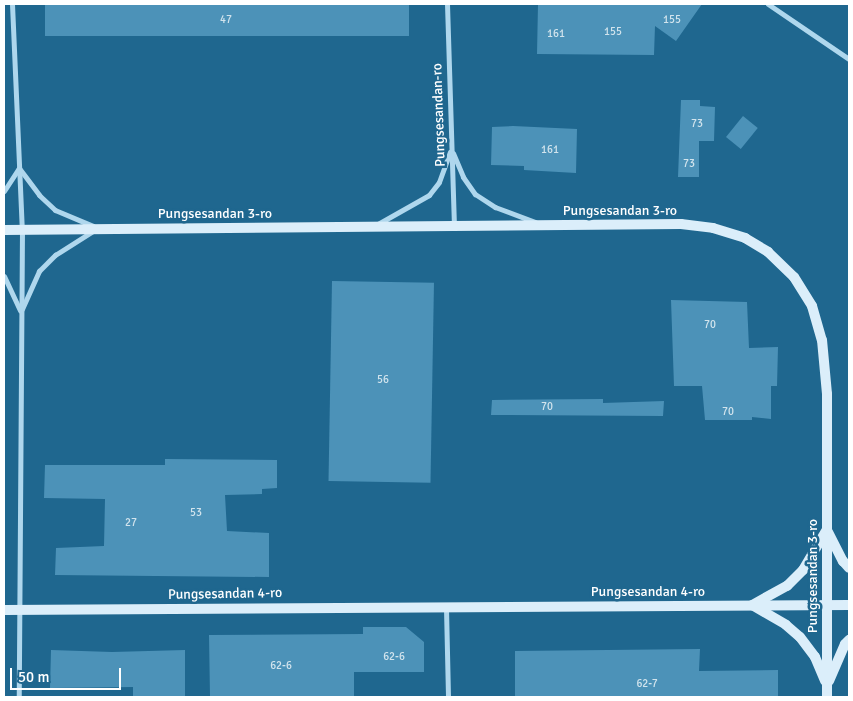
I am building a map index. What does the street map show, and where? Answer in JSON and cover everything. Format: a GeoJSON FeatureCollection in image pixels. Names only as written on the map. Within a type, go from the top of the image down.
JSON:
{"type":"FeatureCollection","features":[{"type":"Feature","properties":{"kind":"street"},"geometry":{"type":"LineString","coordinates":[[12,4],[22,230],[19,697]]}},
{"type":"Feature","properties":{"kind":"street","name":"Pungsesandan-ro"},"geometry":{"type":"LineString","coordinates":[[448,4],[454,226]]}},
{"type":"Feature","properties":{"kind":"street"},"geometry":{"type":"LineString","coordinates":[[768,4],[849,59]]}},
{"type":"Feature","properties":{"kind":"street"},"geometry":{"type":"LineString","coordinates":[[452,149],[463,176],[474,194],[495,208],[543,225]]}},
{"type":"Feature","properties":{"kind":"street"},"geometry":{"type":"LineString","coordinates":[[373,226],[418,203],[429,195],[439,182],[452,149]]}},
{"type":"Feature","properties":{"kind":"street"},"geometry":{"type":"LineString","coordinates":[[4,191],[19,168]]}},
{"type":"Feature","properties":{"kind":"street"},"geometry":{"type":"LineString","coordinates":[[19,168],[39,195],[56,210],[98,228]]}},
{"type":"Feature","properties":{"kind":"street","name":"Pungsesandan 3-ro"},"geometry":{"type":"LineString","coordinates":[[4,230],[681,224],[713,228],[744,238],[768,252],[794,277],[812,306],[822,340],[827,394],[827,697]]}},
{"type":"Feature","properties":{"kind":"street"},"geometry":{"type":"LineString","coordinates":[[21,313],[39,271],[55,255],[98,228]]}},
{"type":"Feature","properties":{"kind":"street"},"geometry":{"type":"LineString","coordinates":[[4,276],[21,313]]}},
{"type":"Feature","properties":{"kind":"street"},"geometry":{"type":"LineString","coordinates":[[752,605],[787,586],[803,570],[827,530],[849,568]]}},
{"type":"Feature","properties":{"kind":"street"},"geometry":{"type":"LineString","coordinates":[[752,605],[786,625],[800,637],[815,657],[827,686]]}},
{"type":"Feature","properties":{"kind":"street","name":"Pungsesandan 4-ro"},"geometry":{"type":"LineString","coordinates":[[4,610],[849,605]]}},
{"type":"Feature","properties":{"kind":"street"},"geometry":{"type":"LineString","coordinates":[[446,606],[448,697]]}},
{"type":"Feature","properties":{"kind":"street"},"geometry":{"type":"LineString","coordinates":[[827,686],[845,644],[849,640]]}},
{"type":"Feature","properties":{"kind":"building"},"geometry":{"type":"Polygon","coordinates":[[[45,4],[409,4],[409,36],[45,36],[45,4]]]}},
{"type":"Feature","properties":{"kind":"building"},"geometry":{"type":"Polygon","coordinates":[[[538,4],[702,4],[676,41],[655,26],[654,55],[537,54],[538,4]]]}},
{"type":"Feature","properties":{"kind":"building"},"geometry":{"type":"Polygon","coordinates":[[[681,100],[700,100],[700,106],[715,107],[714,141],[699,141],[699,177],[678,177],[681,100]]]}},
{"type":"Feature","properties":{"kind":"building"},"geometry":{"type":"Polygon","coordinates":[[[743,116],[758,128],[741,149],[726,137],[743,116]]]}},
{"type":"Feature","properties":{"kind":"building"},"geometry":{"type":"Polygon","coordinates":[[[492,127],[577,129],[576,173],[524,170],[524,166],[491,165],[492,127]]]}},
{"type":"Feature","properties":{"kind":"building"},"geometry":{"type":"Polygon","coordinates":[[[332,281],[434,283],[430,483],[329,481],[332,281]]]}},
{"type":"Feature","properties":{"kind":"building"},"geometry":{"type":"Polygon","coordinates":[[[671,300],[747,302],[749,348],[778,347],[777,386],[771,386],[771,419],[752,417],[752,420],[705,420],[702,386],[674,386],[671,300]]]}},
{"type":"Feature","properties":{"kind":"building"},"geometry":{"type":"Polygon","coordinates":[[[603,399],[603,403],[664,401],[663,416],[491,415],[492,400],[603,399]]]}},
{"type":"Feature","properties":{"kind":"building"},"geometry":{"type":"Polygon","coordinates":[[[165,459],[277,460],[277,488],[262,489],[262,494],[225,495],[227,531],[269,533],[269,577],[55,575],[56,548],[104,546],[105,499],[44,498],[45,465],[165,465],[165,459]]]}},
{"type":"Feature","properties":{"kind":"building"},"geometry":{"type":"Polygon","coordinates":[[[363,627],[406,627],[424,642],[424,672],[354,672],[354,697],[210,697],[209,635],[363,634],[363,627]]]}},
{"type":"Feature","properties":{"kind":"building"},"geometry":{"type":"Polygon","coordinates":[[[700,649],[699,671],[778,670],[778,697],[515,697],[515,651],[700,649]]]}},
{"type":"Feature","properties":{"kind":"building"},"geometry":{"type":"Polygon","coordinates":[[[51,650],[112,652],[185,650],[185,697],[133,697],[133,687],[50,688],[51,650]]]}}]}
